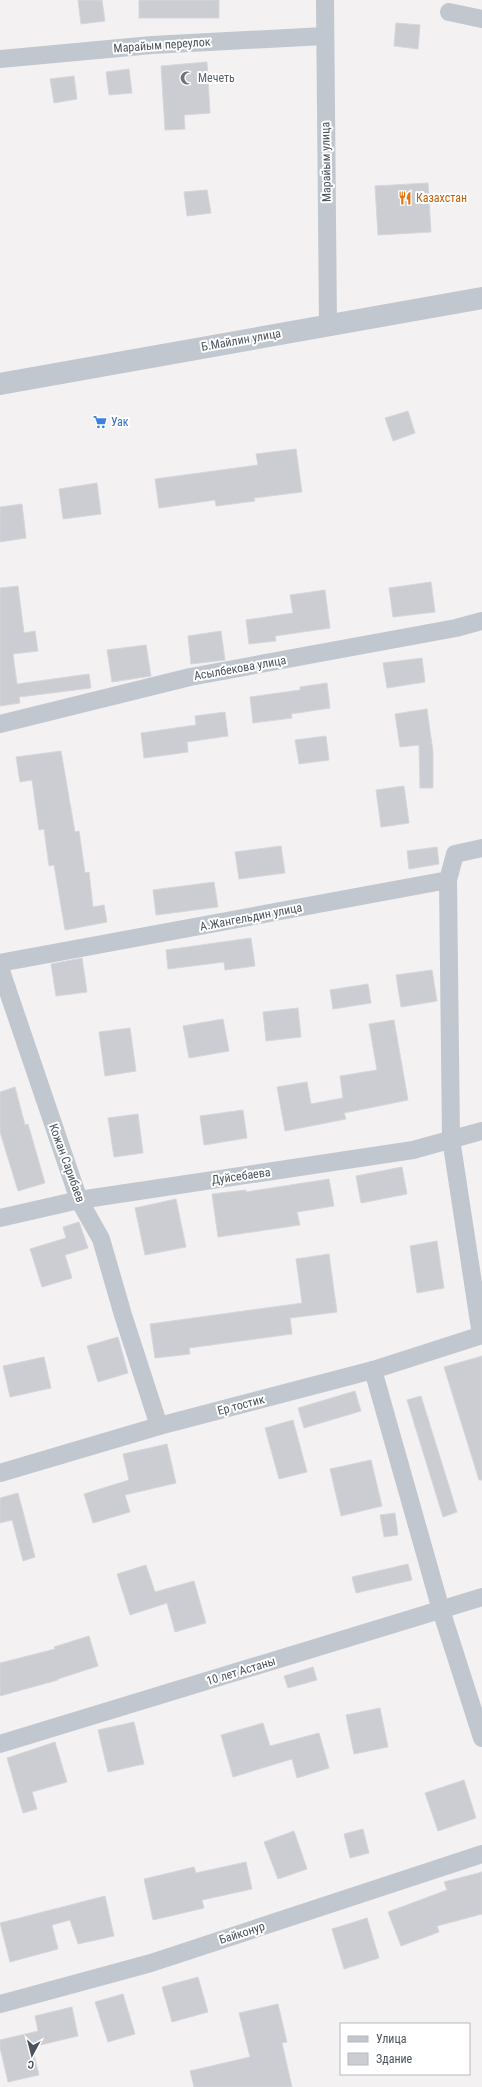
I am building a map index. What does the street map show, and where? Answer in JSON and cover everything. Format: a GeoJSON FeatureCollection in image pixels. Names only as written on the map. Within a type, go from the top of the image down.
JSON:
{"type":"FeatureCollection","features":[{"type":"Feature","properties":{"kind":"street","name":"Марайым улица"},"geometry":{"type":"LineString","coordinates":[[325,0],[324,36],[328,324]]}},
{"type":"Feature","properties":{"kind":"street"},"geometry":{"type":"LineString","coordinates":[[448,12],[482,19]]}},
{"type":"Feature","properties":{"kind":"street","name":"Марайым переулок"},"geometry":{"type":"LineString","coordinates":[[0,59],[152,45],[324,36]]}},
{"type":"Feature","properties":{"kind":"street","name":"Б.Майлин улица"},"geometry":{"type":"LineString","coordinates":[[0,384],[328,324],[482,298]]}},
{"type":"Feature","properties":{"kind":"street","name":"Асылбекова улица"},"geometry":{"type":"LineString","coordinates":[[0,724],[190,677],[448,630],[482,621]]}},
{"type":"Feature","properties":{"kind":"street"},"geometry":{"type":"LineString","coordinates":[[482,848],[455,854],[448,880],[451,1139],[482,1335]]}},
{"type":"Feature","properties":{"kind":"street","name":"А.Жангельдин улица"},"geometry":{"type":"LineString","coordinates":[[0,963],[448,880]]}},
{"type":"Feature","properties":{"kind":"street","name":"Кожан Сарибаев"},"geometry":{"type":"LineString","coordinates":[[0,968],[79,1200],[101,1239],[123,1315],[159,1426]]}},
{"type":"Feature","properties":{"kind":"street","name":"Дуйсебаева"},"geometry":{"type":"LineString","coordinates":[[0,1218],[79,1200],[414,1150],[482,1131]]}},
{"type":"Feature","properties":{"kind":"street","name":"Ер тостик"},"geometry":{"type":"LineString","coordinates":[[0,1473],[159,1426],[373,1370],[482,1335]]}},
{"type":"Feature","properties":{"kind":"street"},"geometry":{"type":"LineString","coordinates":[[373,1370],[441,1610],[482,1738]]}},
{"type":"Feature","properties":{"kind":"street","name":"10 лет Астаны"},"geometry":{"type":"LineString","coordinates":[[0,1744],[482,1597]]}},
{"type":"Feature","properties":{"kind":"street","name":"Байконур"},"geometry":{"type":"LineString","coordinates":[[0,2004],[151,1963],[482,1854]]}},
{"type":"Feature","properties":{"kind":"building"},"geometry":{"type":"Polygon","coordinates":[[[78,0],[102,0],[105,21],[81,24],[78,0]]]}},
{"type":"Feature","properties":{"kind":"building"},"geometry":{"type":"Polygon","coordinates":[[[139,0],[219,0],[219,18],[139,18],[139,0]]]}},
{"type":"Feature","properties":{"kind":"building"},"geometry":{"type":"Polygon","coordinates":[[[396,23],[420,25],[418,49],[394,46],[396,23]]]}},
{"type":"Feature","properties":{"kind":"building"},"geometry":{"type":"Polygon","coordinates":[[[207,62],[210,113],[184,115],[185,129],[165,130],[161,66],[207,62]]]}},
{"type":"Feature","properties":{"kind":"building"},"geometry":{"type":"Polygon","coordinates":[[[129,69],[132,93],[109,95],[106,72],[129,69]]]}},
{"type":"Feature","properties":{"kind":"building"},"geometry":{"type":"Polygon","coordinates":[[[74,76],[77,99],[54,103],[50,79],[74,76]]]}},
{"type":"Feature","properties":{"kind":"building"},"geometry":{"type":"Polygon","coordinates":[[[428,183],[431,232],[378,235],[375,186],[428,183]]]}},
{"type":"Feature","properties":{"kind":"building"},"geometry":{"type":"Polygon","coordinates":[[[207,190],[211,213],[187,216],[184,192],[207,190]]]}},
{"type":"Feature","properties":{"kind":"building"},"geometry":{"type":"Polygon","coordinates":[[[408,411],[415,433],[393,441],[385,418],[408,411]]]}},
{"type":"Feature","properties":{"kind":"building"},"geometry":{"type":"Polygon","coordinates":[[[296,449],[302,492],[254,498],[255,501],[216,506],[215,500],[159,508],[155,479],[258,465],[256,454],[296,449]]]}},
{"type":"Feature","properties":{"kind":"building"},"geometry":{"type":"Polygon","coordinates":[[[97,483],[101,514],[63,519],[59,489],[97,483]]]}},
{"type":"Feature","properties":{"kind":"building"},"geometry":{"type":"Polygon","coordinates":[[[22,504],[26,538],[0,542],[0,507],[22,504]]]}},
{"type":"Feature","properties":{"kind":"building"},"geometry":{"type":"Polygon","coordinates":[[[431,582],[435,612],[393,617],[389,588],[431,582]]]}},
{"type":"Feature","properties":{"kind":"building"},"geometry":{"type":"Polygon","coordinates":[[[18,586],[24,633],[35,631],[38,651],[13,654],[17,684],[89,674],[91,688],[19,697],[20,703],[0,706],[0,588],[18,586]]]}},
{"type":"Feature","properties":{"kind":"building"},"geometry":{"type":"Polygon","coordinates":[[[325,590],[330,628],[275,636],[276,641],[249,644],[246,620],[293,613],[290,595],[325,590]]]}},
{"type":"Feature","properties":{"kind":"building"},"geometry":{"type":"Polygon","coordinates":[[[221,631],[225,660],[191,664],[188,636],[221,631]]]}},
{"type":"Feature","properties":{"kind":"building"},"geometry":{"type":"Polygon","coordinates":[[[146,645],[151,676],[112,682],[107,650],[146,645]]]}},
{"type":"Feature","properties":{"kind":"building"},"geometry":{"type":"Polygon","coordinates":[[[422,658],[425,682],[387,688],[383,663],[422,658]]]}},
{"type":"Feature","properties":{"kind":"building"},"geometry":{"type":"Polygon","coordinates":[[[327,683],[330,708],[291,714],[292,718],[253,723],[250,697],[300,690],[300,687],[327,683]]]}},
{"type":"Feature","properties":{"kind":"building"},"geometry":{"type":"Polygon","coordinates":[[[427,709],[433,752],[433,788],[420,788],[419,745],[400,747],[395,714],[427,709]]]}},
{"type":"Feature","properties":{"kind":"building"},"geometry":{"type":"Polygon","coordinates":[[[225,712],[228,736],[187,742],[188,752],[144,758],[141,733],[196,725],[195,716],[225,712]]]}},
{"type":"Feature","properties":{"kind":"building"},"geometry":{"type":"Polygon","coordinates":[[[326,736],[329,760],[299,764],[295,740],[326,736]]]}},
{"type":"Feature","properties":{"kind":"building"},"geometry":{"type":"Polygon","coordinates":[[[61,751],[75,832],[79,831],[85,873],[89,872],[93,907],[104,905],[107,922],[65,930],[54,865],[49,866],[44,829],[39,830],[32,780],[20,782],[16,757],[61,751]]]}},
{"type":"Feature","properties":{"kind":"building"},"geometry":{"type":"Polygon","coordinates":[[[404,786],[409,823],[381,827],[376,790],[404,786]]]}},
{"type":"Feature","properties":{"kind":"building"},"geometry":{"type":"Polygon","coordinates":[[[281,846],[285,873],[239,879],[235,852],[281,846]]]}},
{"type":"Feature","properties":{"kind":"building"},"geometry":{"type":"Polygon","coordinates":[[[437,847],[439,864],[409,869],[407,851],[437,847]]]}},
{"type":"Feature","properties":{"kind":"building"},"geometry":{"type":"Polygon","coordinates":[[[214,882],[218,907],[156,915],[153,890],[214,882]]]}},
{"type":"Feature","properties":{"kind":"building"},"geometry":{"type":"Polygon","coordinates":[[[251,938],[255,966],[225,970],[224,962],[168,969],[166,950],[251,938]]]}},
{"type":"Feature","properties":{"kind":"building"},"geometry":{"type":"Polygon","coordinates":[[[82,958],[87,992],[56,996],[51,964],[82,958]]]}},
{"type":"Feature","properties":{"kind":"building"},"geometry":{"type":"Polygon","coordinates":[[[432,970],[437,1001],[401,1007],[396,975],[432,970]]]}},
{"type":"Feature","properties":{"kind":"building"},"geometry":{"type":"Polygon","coordinates":[[[368,984],[371,1003],[333,1009],[330,990],[368,984]]]}},
{"type":"Feature","properties":{"kind":"building"},"geometry":{"type":"Polygon","coordinates":[[[298,1008],[301,1037],[266,1041],[263,1012],[298,1008]]]}},
{"type":"Feature","properties":{"kind":"building"},"geometry":{"type":"Polygon","coordinates":[[[223,1019],[229,1051],[189,1058],[183,1026],[223,1019]]]}},
{"type":"Feature","properties":{"kind":"building"},"geometry":{"type":"Polygon","coordinates":[[[394,1020],[408,1100],[344,1113],[346,1119],[285,1131],[277,1087],[307,1082],[311,1104],[343,1098],[340,1076],[377,1070],[369,1024],[394,1020]]]}},
{"type":"Feature","properties":{"kind":"building"},"geometry":{"type":"Polygon","coordinates":[[[130,1028],[136,1071],[105,1076],[99,1032],[130,1028]]]}},
{"type":"Feature","properties":{"kind":"building"},"geometry":{"type":"Polygon","coordinates":[[[15,1087],[25,1125],[28,1124],[45,1183],[18,1191],[0,1132],[0,1092],[15,1087]]]}},
{"type":"Feature","properties":{"kind":"building"},"geometry":{"type":"Polygon","coordinates":[[[243,1110],[247,1138],[204,1145],[200,1116],[243,1110]]]}},
{"type":"Feature","properties":{"kind":"building"},"geometry":{"type":"Polygon","coordinates":[[[138,1114],[143,1153],[114,1157],[108,1118],[138,1114]]]}},
{"type":"Feature","properties":{"kind":"building"},"geometry":{"type":"Polygon","coordinates":[[[402,1167],[407,1194],[361,1203],[356,1176],[402,1167]]]}},
{"type":"Feature","properties":{"kind":"building"},"geometry":{"type":"Polygon","coordinates":[[[329,1179],[334,1206],[297,1212],[300,1225],[218,1237],[212,1194],[246,1190],[246,1192],[329,1179]]]}},
{"type":"Feature","properties":{"kind":"building"},"geometry":{"type":"Polygon","coordinates":[[[176,1199],[186,1247],[145,1255],[135,1208],[176,1199]]]}},
{"type":"Feature","properties":{"kind":"building"},"geometry":{"type":"Polygon","coordinates":[[[79,1222],[88,1248],[65,1255],[72,1278],[42,1287],[30,1249],[66,1238],[63,1227],[79,1222]]]}},
{"type":"Feature","properties":{"kind":"building"},"geometry":{"type":"Polygon","coordinates":[[[437,1241],[444,1288],[417,1293],[410,1246],[437,1241]]]}},
{"type":"Feature","properties":{"kind":"building"},"geometry":{"type":"Polygon","coordinates":[[[329,1254],[337,1312],[290,1318],[292,1334],[189,1348],[190,1354],[155,1358],[150,1324],[302,1303],[296,1259],[329,1254]]]}},
{"type":"Feature","properties":{"kind":"building"},"geometry":{"type":"Polygon","coordinates":[[[118,1337],[128,1373],[98,1382],[87,1346],[118,1337]]]}},
{"type":"Feature","properties":{"kind":"building"},"geometry":{"type":"Polygon","coordinates":[[[482,1356],[482,1480],[479,1480],[444,1367],[482,1356]]]}},
{"type":"Feature","properties":{"kind":"building"},"geometry":{"type":"Polygon","coordinates":[[[44,1357],[51,1388],[10,1397],[3,1366],[44,1357]]]}},
{"type":"Feature","properties":{"kind":"building"},"geometry":{"type":"Polygon","coordinates":[[[355,1391],[361,1411],[304,1428],[298,1408],[355,1391]]]}},
{"type":"Feature","properties":{"kind":"building"},"geometry":{"type":"Polygon","coordinates":[[[421,1396],[457,1512],[443,1517],[407,1400],[421,1396]]]}},
{"type":"Feature","properties":{"kind":"building"},"geometry":{"type":"Polygon","coordinates":[[[293,1420],[307,1472],[279,1479],[265,1428],[293,1420]]]}},
{"type":"Feature","properties":{"kind":"building"},"geometry":{"type":"Polygon","coordinates":[[[167,1444],[176,1483],[125,1495],[130,1512],[93,1523],[84,1494],[129,1480],[123,1454],[167,1444]]]}},
{"type":"Feature","properties":{"kind":"building"},"geometry":{"type":"Polygon","coordinates":[[[371,1460],[382,1506],[341,1516],[330,1469],[371,1460]]]}},
{"type":"Feature","properties":{"kind":"building"},"geometry":{"type":"Polygon","coordinates":[[[18,1493],[35,1557],[23,1561],[12,1520],[0,1523],[0,1498],[18,1493]]]}},
{"type":"Feature","properties":{"kind":"building"},"geometry":{"type":"Polygon","coordinates":[[[395,1513],[398,1535],[384,1537],[380,1515],[395,1513]]]}},
{"type":"Feature","properties":{"kind":"building"},"geometry":{"type":"Polygon","coordinates":[[[408,1564],[412,1580],[356,1593],[352,1577],[408,1564]]]}},
{"type":"Feature","properties":{"kind":"building"},"geometry":{"type":"Polygon","coordinates":[[[146,1565],[155,1592],[194,1581],[206,1623],[175,1632],[167,1603],[130,1615],[117,1574],[146,1565]]]}},
{"type":"Feature","properties":{"kind":"building"},"geometry":{"type":"Polygon","coordinates":[[[89,1636],[98,1666],[58,1680],[0,1696],[0,1663],[55,1649],[54,1647],[89,1636]]]}},
{"type":"Feature","properties":{"kind":"building"},"geometry":{"type":"Polygon","coordinates":[[[313,1667],[317,1680],[288,1688],[284,1676],[313,1667]]]}},
{"type":"Feature","properties":{"kind":"building"},"geometry":{"type":"Polygon","coordinates":[[[380,1708],[388,1747],[354,1754],[346,1715],[380,1708]]]}},
{"type":"Feature","properties":{"kind":"building"},"geometry":{"type":"Polygon","coordinates":[[[134,1722],[144,1764],[108,1772],[98,1730],[134,1722]]]}},
{"type":"Feature","properties":{"kind":"building"},"geometry":{"type":"Polygon","coordinates":[[[263,1723],[270,1746],[319,1733],[329,1768],[297,1778],[292,1759],[233,1777],[221,1735],[263,1723]]]}},
{"type":"Feature","properties":{"kind":"building"},"geometry":{"type":"Polygon","coordinates":[[[55,1742],[67,1782],[32,1792],[37,1809],[23,1813],[7,1758],[55,1742]]]}},
{"type":"Feature","properties":{"kind":"building"},"geometry":{"type":"Polygon","coordinates":[[[464,1780],[476,1818],[438,1831],[425,1793],[464,1780]]]}},
{"type":"Feature","properties":{"kind":"building"},"geometry":{"type":"Polygon","coordinates":[[[363,1829],[369,1853],[350,1858],[344,1834],[363,1829]]]}},
{"type":"Feature","properties":{"kind":"building"},"geometry":{"type":"Polygon","coordinates":[[[294,1831],[307,1869],[278,1879],[264,1842],[294,1831]]]}},
{"type":"Feature","properties":{"kind":"building"},"geometry":{"type":"Polygon","coordinates":[[[246,1862],[252,1889],[202,1900],[204,1908],[153,1920],[144,1879],[194,1867],[196,1873],[246,1862]]]}},
{"type":"Feature","properties":{"kind":"building"},"geometry":{"type":"Polygon","coordinates":[[[482,1872],[482,1914],[437,1926],[439,1932],[401,1946],[388,1912],[447,1890],[444,1882],[482,1872]]]}},
{"type":"Feature","properties":{"kind":"building"},"geometry":{"type":"Polygon","coordinates":[[[105,1896],[114,1936],[78,1944],[70,1920],[52,1925],[58,1949],[10,1962],[0,1923],[105,1896]]]}},
{"type":"Feature","properties":{"kind":"building"},"geometry":{"type":"Polygon","coordinates":[[[367,1918],[379,1958],[344,1969],[332,1929],[367,1918]]]}},
{"type":"Feature","properties":{"kind":"building"},"geometry":{"type":"Polygon","coordinates":[[[198,1977],[208,2012],[172,2022],[162,1987],[198,1977]]]}},
{"type":"Feature","properties":{"kind":"building"},"geometry":{"type":"Polygon","coordinates":[[[123,1994],[135,2034],[108,2042],[95,2002],[123,1994]]]}},
{"type":"Feature","properties":{"kind":"building"},"geometry":{"type":"Polygon","coordinates":[[[278,2004],[287,2042],[282,2043],[292,2087],[194,2087],[190,2071],[250,2057],[239,2013],[278,2004]]]}},
{"type":"Feature","properties":{"kind":"building"},"geometry":{"type":"Polygon","coordinates":[[[72,2007],[78,2036],[32,2047],[39,2075],[8,2082],[0,2048],[0,2040],[38,2031],[35,2016],[72,2007]]]}},
{"type":"Feature","properties":{"kind":"place","name":"Мечеть"},"geometry":{"type":"Point","coordinates":[187,78]}},
{"type":"Feature","properties":{"kind":"place","name":"Казахстан"},"geometry":{"type":"Point","coordinates":[405,198]}},
{"type":"Feature","properties":{"kind":"place","name":"Уак"},"geometry":{"type":"Point","coordinates":[100,422]}}]}
